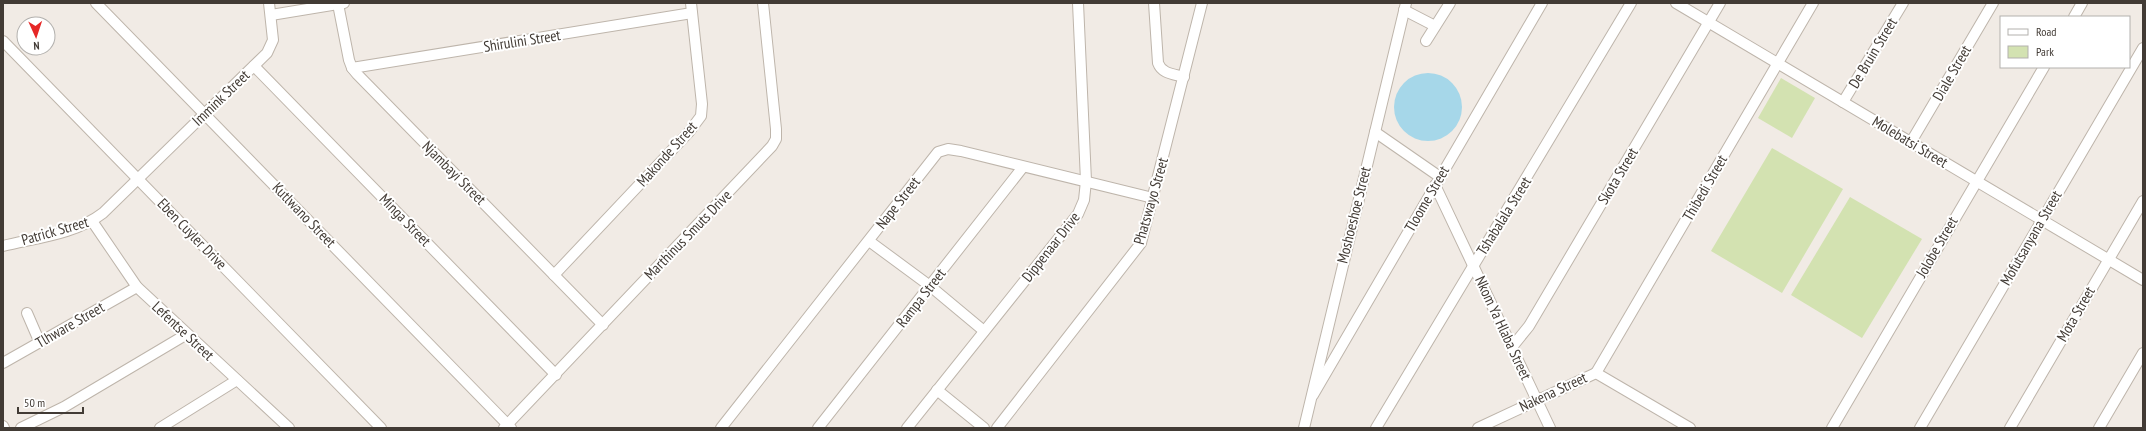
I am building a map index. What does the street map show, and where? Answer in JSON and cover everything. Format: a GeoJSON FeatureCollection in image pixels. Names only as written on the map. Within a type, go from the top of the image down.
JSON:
{"type":"FeatureCollection","features":[{"type":"Feature","properties":{"kind":"street","name":"Kutlwano Street"},"geometry":{"type":"LineString","coordinates":[[96,3],[205,113],[507,427]]}},
{"type":"Feature","properties":{"kind":"street","name":"Immink Street"},"geometry":{"type":"LineString","coordinates":[[138,179],[267,53],[272,44],[272,15],[269,3]]}},
{"type":"Feature","properties":{"kind":"street"},"geometry":{"type":"LineString","coordinates":[[272,15],[341,3],[352,68]]}},
{"type":"Feature","properties":{"kind":"street","name":"Marthinus Smuts Drive"},"geometry":{"type":"LineString","coordinates":[[507,427],[772,146],[776,139],[776,129],[763,3]]}},
{"type":"Feature","properties":{"kind":"street","name":"Dippenaar Drive"},"geometry":{"type":"LineString","coordinates":[[907,428],[1078,214],[1084,200],[1086,181],[1078,3]]}},
{"type":"Feature","properties":{"kind":"street"},"geometry":{"type":"LineString","coordinates":[[1154,3],[1158,64],[1160,68],[1166,72],[1184,77]]}},
{"type":"Feature","properties":{"kind":"street","name":"Phatswayo Street"},"geometry":{"type":"LineString","coordinates":[[997,428],[1136,251],[1145,231],[1202,3]]}},
{"type":"Feature","properties":{"kind":"street"},"geometry":{"type":"LineString","coordinates":[[1426,42],[1450,3]]}},
{"type":"Feature","properties":{"kind":"street","name":"Tloome Street"},"geometry":{"type":"LineString","coordinates":[[1313,395],[1542,3]]}},
{"type":"Feature","properties":{"kind":"street","name":"Tshabalala Street"},"geometry":{"type":"LineString","coordinates":[[1376,428],[1448,310],[1473,265],[1516,197],[1631,3]]}},
{"type":"Feature","properties":{"kind":"street","name":"Molebatsi Street"},"geometry":{"type":"LineString","coordinates":[[1676,3],[2143,280]]}},
{"type":"Feature","properties":{"kind":"street","name":"Skota Street"},"geometry":{"type":"LineString","coordinates":[[1512,347],[1529,326],[1720,3]]}},
{"type":"Feature","properties":{"kind":"street","name":"Thibedi Street"},"geometry":{"type":"LineString","coordinates":[[1596,373],[1813,3]]}},
{"type":"Feature","properties":{"kind":"street","name":"De Bruin Street"},"geometry":{"type":"LineString","coordinates":[[1843,102],[1902,3]]}},
{"type":"Feature","properties":{"kind":"street","name":"Diale Street"},"geometry":{"type":"LineString","coordinates":[[1911,142],[1993,3]]}},
{"type":"Feature","properties":{"kind":"street"},"geometry":{"type":"LineString","coordinates":[[2075,16],[2082,3]]}},
{"type":"Feature","properties":{"kind":"street"},"geometry":{"type":"LineString","coordinates":[[1405,6],[1435,26]]}},
{"type":"Feature","properties":{"kind":"street","name":"Moshoeshoe Street"},"geometry":{"type":"LineString","coordinates":[[1304,428],[1405,6]]}},
{"type":"Feature","properties":{"kind":"street","name":"Shirulini Street"},"geometry":{"type":"LineString","coordinates":[[352,68],[692,8]]}},
{"type":"Feature","properties":{"kind":"street","name":"Makonde Street"},"geometry":{"type":"LineString","coordinates":[[554,275],[689,132],[701,116],[702,104],[692,8]]}},
{"type":"Feature","properties":{"kind":"street","name":"Eben Cuyler Drive"},"geometry":{"type":"LineString","coordinates":[[3,41],[381,428]]}},
{"type":"Feature","properties":{"kind":"street","name":"Mofutsanyana Street"},"geometry":{"type":"LineString","coordinates":[[1920,428],[2143,48]]}},
{"type":"Feature","properties":{"kind":"street","name":"Minga Street"},"geometry":{"type":"LineString","coordinates":[[254,66],[556,375]]}},
{"type":"Feature","properties":{"kind":"street","name":"Njambayi Street"},"geometry":{"type":"LineString","coordinates":[[352,68],[603,325]]}},
{"type":"Feature","properties":{"kind":"street","name":"Jolobe Street"},"geometry":{"type":"LineString","coordinates":[[1832,428],[2043,68]]}},
{"type":"Feature","properties":{"kind":"street","name":"Nkom Ya Hlaba Street"},"geometry":{"type":"LineString","coordinates":[[1375,132],[1438,181],[1473,265],[1550,428]]}},
{"type":"Feature","properties":{"kind":"street","name":"Nape Street"},"geometry":{"type":"LineString","coordinates":[[721,428],[935,156],[942,151],[961,151],[1153,198]]}},
{"type":"Feature","properties":{"kind":"street","name":"Rampa Street"},"geometry":{"type":"LineString","coordinates":[[818,428],[1023,167]]}},
{"type":"Feature","properties":{"kind":"street","name":"Patrick Street"},"geometry":{"type":"LineString","coordinates":[[3,246],[66,230],[92,221],[138,179]]}},
{"type":"Feature","properties":{"kind":"street","name":"Mota Street"},"geometry":{"type":"LineString","coordinates":[[2010,428],[2143,201]]}},
{"type":"Feature","properties":{"kind":"street","name":"Lefentse Street"},"geometry":{"type":"LineString","coordinates":[[92,221],[137,287],[288,428]]}},
{"type":"Feature","properties":{"kind":"street"},"geometry":{"type":"LineString","coordinates":[[869,241],[930,286],[984,331]]}},
{"type":"Feature","properties":{"kind":"street","name":"Tlhware Street"},"geometry":{"type":"LineString","coordinates":[[3,363],[137,287]]}},
{"type":"Feature","properties":{"kind":"street"},"geometry":{"type":"LineString","coordinates":[[27,314],[40,343]]}},
{"type":"Feature","properties":{"kind":"street"},"geometry":{"type":"LineString","coordinates":[[21,428],[64,407],[187,334]]}},
{"type":"Feature","properties":{"kind":"street"},"geometry":{"type":"LineString","coordinates":[[2100,428],[2143,353]]}},
{"type":"Feature","properties":{"kind":"street","name":"Nakena Street"},"geometry":{"type":"LineString","coordinates":[[1478,428],[1536,399],[1596,373],[1690,428]]}},
{"type":"Feature","properties":{"kind":"street"},"geometry":{"type":"LineString","coordinates":[[160,428],[237,380]]}},
{"type":"Feature","properties":{"kind":"street"},"geometry":{"type":"LineString","coordinates":[[938,390],[984,428]]}},
{"type":"Feature","properties":{"kind":"green space"},"geometry":{"type":"Polygon","coordinates":[[[1781,78],[1815,98],[1792,138],[1758,118],[1781,78]]]}},
{"type":"Feature","properties":{"kind":"green space"},"geometry":{"type":"Polygon","coordinates":[[[1772,148],[1843,189],[1782,293],[1711,251],[1772,148]]]}},
{"type":"Feature","properties":{"kind":"green space"},"geometry":{"type":"Polygon","coordinates":[[[1850,197],[1922,239],[1862,338],[1791,295],[1850,197]]]}},
{"type":"Feature","properties":{"kind":"water"},"geometry":{"type":"Polygon","coordinates":[[[1428,73],[1441,76],[1452,83],[1459,94],[1462,107],[1459,120],[1452,131],[1441,138],[1428,141],[1415,138],[1404,131],[1397,120],[1394,107],[1397,94],[1404,83],[1415,76],[1428,73]]]}}]}
